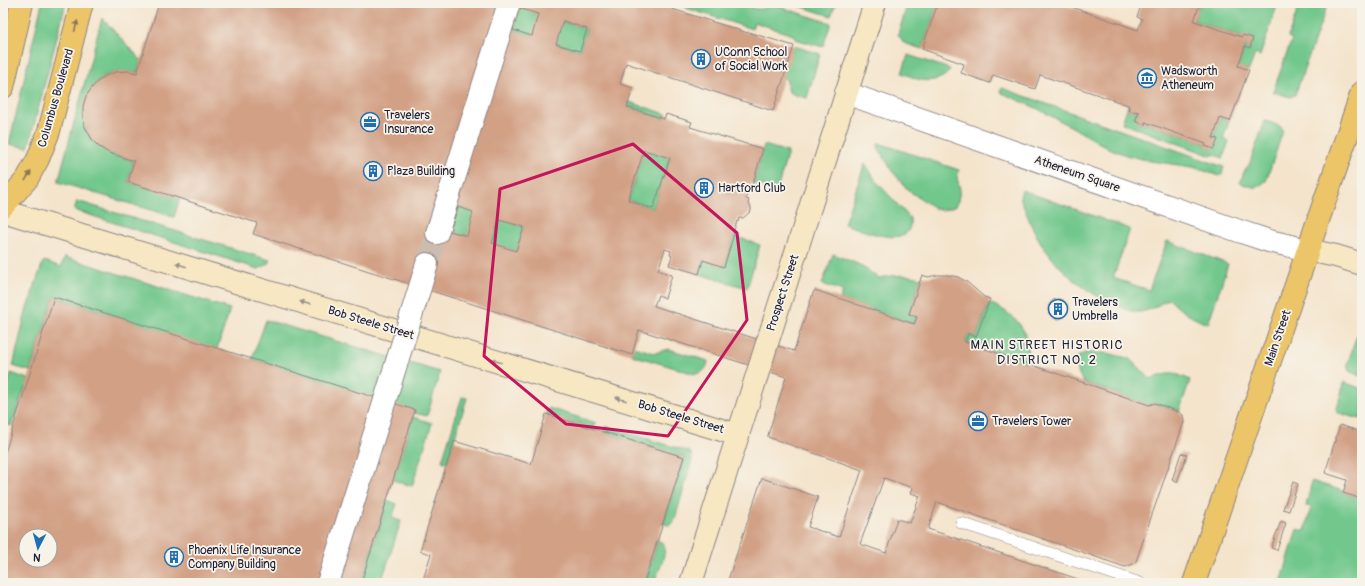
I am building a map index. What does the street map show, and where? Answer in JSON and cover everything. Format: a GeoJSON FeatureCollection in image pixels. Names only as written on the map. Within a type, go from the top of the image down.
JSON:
{"type":"FeatureCollection","features":[{"type":"Feature","properties":{"kind":"main road"},"geometry":{"type":"LineString","coordinates":[[3,87],[22,3]]}},
{"type":"Feature","properties":{"kind":"main road","name":"Columbus Boulevard"},"geometry":{"type":"LineString","coordinates":[[3,206],[27,178],[38,159],[49,132],[82,3]]}},
{"type":"Feature","properties":{"kind":"main road","name":"Main Street"},"geometry":{"type":"LineString","coordinates":[[1194,583],[1362,92]]}},
{"type":"Feature","properties":{"kind":"street"},"geometry":{"type":"LineString","coordinates":[[437,234],[509,3]]}},
{"type":"Feature","properties":{"kind":"street","name":"Prospect Street"},"geometry":{"type":"LineString","coordinates":[[691,583],[875,3]]}},
{"type":"Feature","properties":{"kind":"street","name":"Atheneum Square"},"geometry":{"type":"LineString","coordinates":[[846,93],[1239,231],[1269,241],[1308,250]]}},
{"type":"Feature","properties":{"kind":"street","name":"Bob Steele Street"},"geometry":{"type":"LineString","coordinates":[[3,210],[738,435]]}},
{"type":"Feature","properties":{"kind":"street"},"geometry":{"type":"LineString","coordinates":[[1308,250],[1336,256],[1362,264]]}},
{"type":"Feature","properties":{"kind":"street"},"geometry":{"type":"LineString","coordinates":[[328,583],[427,264]]}},
{"type":"Feature","properties":{"kind":"lane"},"geometry":{"type":"LineString","coordinates":[[961,523],[1140,583]]}},
{"type":"Feature","properties":{"kind":"highlighted area"},"geometry":{"type":"Polygon","coordinates":[[[633,144],[737,233],[747,320],[668,436],[566,424],[484,356],[500,189],[633,144]]]}},
{"type":"Feature","properties":{"kind":"green space"},"geometry":{"type":"Polygon","coordinates":[[[42,3],[66,3],[28,148],[9,144],[42,3]]]}},
{"type":"Feature","properties":{"kind":"green space"},"geometry":{"type":"Polygon","coordinates":[[[688,3],[736,3],[757,9],[763,9],[770,4],[831,23],[823,47],[795,39],[796,36],[754,22],[752,29],[686,8],[688,3]]]}},
{"type":"Feature","properties":{"kind":"green space"},"geometry":{"type":"Polygon","coordinates":[[[790,3],[836,3],[831,16],[790,3]]]}},
{"type":"Feature","properties":{"kind":"green space"},"geometry":{"type":"Polygon","coordinates":[[[908,3],[938,3],[922,49],[904,43],[898,34],[908,3]]]}},
{"type":"Feature","properties":{"kind":"green space"},"geometry":{"type":"Polygon","coordinates":[[[1200,3],[1278,3],[1260,56],[1255,54],[1249,70],[1238,67],[1245,46],[1250,48],[1242,37],[1194,21],[1200,3]]]}},
{"type":"Feature","properties":{"kind":"green space"},"geometry":{"type":"Polygon","coordinates":[[[1300,3],[1328,3],[1295,95],[1290,97],[1273,92],[1292,39],[1288,37],[1300,3]]]}},
{"type":"Feature","properties":{"kind":"green space"},"geometry":{"type":"Polygon","coordinates":[[[519,8],[587,29],[580,51],[513,30],[519,8]]]}},
{"type":"Feature","properties":{"kind":"green space"},"geometry":{"type":"Polygon","coordinates":[[[102,18],[141,60],[137,73],[122,72],[107,75],[98,81],[91,89],[86,98],[84,108],[83,118],[85,128],[90,137],[101,148],[115,155],[134,161],[128,182],[180,198],[174,217],[58,182],[102,18]]]}},
{"type":"Feature","properties":{"kind":"green space"},"geometry":{"type":"Polygon","coordinates":[[[794,46],[820,54],[807,98],[789,92],[786,79],[783,78],[794,46]]]}},
{"type":"Feature","properties":{"kind":"green space"},"geometry":{"type":"Polygon","coordinates":[[[908,55],[950,69],[945,75],[938,79],[925,81],[916,79],[902,73],[908,55]]]}},
{"type":"Feature","properties":{"kind":"green space"},"geometry":{"type":"Polygon","coordinates":[[[1002,88],[1224,167],[1222,174],[1219,176],[1193,167],[1150,161],[1126,155],[1108,148],[1036,108],[1000,92],[1002,88]]]}},
{"type":"Feature","properties":{"kind":"green space"},"geometry":{"type":"Polygon","coordinates":[[[605,94],[666,114],[664,119],[627,107],[605,94]]]}},
{"type":"Feature","properties":{"kind":"green space"},"geometry":{"type":"Polygon","coordinates":[[[1128,105],[1128,110],[1139,112],[1136,121],[1145,125],[1145,122],[1206,144],[1205,146],[1217,139],[1213,138],[1220,118],[1229,121],[1223,139],[1229,141],[1223,158],[1213,154],[1212,156],[1122,123],[1128,105]]]}},
{"type":"Feature","properties":{"kind":"green space"},"geometry":{"type":"Polygon","coordinates":[[[1265,121],[1280,126],[1283,131],[1266,181],[1256,188],[1240,183],[1244,172],[1249,165],[1265,121]]]}},
{"type":"Feature","properties":{"kind":"green space"},"geometry":{"type":"Polygon","coordinates":[[[879,143],[959,170],[957,178],[960,189],[958,201],[955,206],[943,210],[936,209],[909,191],[892,171],[878,147],[879,143]]]}},
{"type":"Feature","properties":{"kind":"green space"},"geometry":{"type":"Polygon","coordinates":[[[764,145],[788,152],[777,190],[753,183],[764,145]]]}},
{"type":"Feature","properties":{"kind":"green space"},"geometry":{"type":"Polygon","coordinates":[[[644,150],[670,158],[653,209],[628,200],[644,150]]]}},
{"type":"Feature","properties":{"kind":"green space"},"geometry":{"type":"Polygon","coordinates":[[[865,163],[876,181],[910,218],[909,229],[904,234],[896,237],[873,234],[844,224],[865,163]]]}},
{"type":"Feature","properties":{"kind":"green space"},"geometry":{"type":"Polygon","coordinates":[[[1022,190],[1130,229],[1113,278],[1149,290],[1167,241],[1228,264],[1208,324],[1187,314],[1169,299],[1146,311],[1138,312],[1127,310],[1100,298],[1079,284],[1059,266],[1043,246],[1032,227],[1020,197],[1022,190]]]}},
{"type":"Feature","properties":{"kind":"green space"},"geometry":{"type":"Polygon","coordinates":[[[77,201],[270,260],[267,265],[258,269],[74,210],[77,201]]]}},
{"type":"Feature","properties":{"kind":"green space"},"geometry":{"type":"Polygon","coordinates":[[[458,207],[524,227],[516,251],[450,231],[458,207]]]}},
{"type":"Feature","properties":{"kind":"green space"},"geometry":{"type":"Polygon","coordinates":[[[734,236],[760,245],[747,288],[699,274],[703,260],[724,267],[734,236]]]}},
{"type":"Feature","properties":{"kind":"green space"},"geometry":{"type":"Polygon","coordinates":[[[833,254],[858,264],[879,278],[900,275],[921,278],[909,314],[917,317],[914,324],[840,299],[843,291],[822,284],[833,254]]]}},
{"type":"Feature","properties":{"kind":"green space"},"geometry":{"type":"Polygon","coordinates":[[[65,257],[230,309],[217,349],[54,297],[30,371],[13,366],[26,311],[43,262],[45,261],[61,267],[65,257]]]}},
{"type":"Feature","properties":{"kind":"green space"},"geometry":{"type":"Polygon","coordinates":[[[989,303],[1002,309],[1014,318],[1023,330],[1028,344],[1027,363],[965,342],[968,334],[976,337],[989,303]]]}},
{"type":"Feature","properties":{"kind":"green space"},"geometry":{"type":"Polygon","coordinates":[[[266,320],[440,372],[427,416],[252,359],[266,320]]]}},
{"type":"Feature","properties":{"kind":"green space"},"geometry":{"type":"Polygon","coordinates":[[[1362,320],[1362,377],[1349,371],[1347,365],[1362,320]]]}},
{"type":"Feature","properties":{"kind":"green space"},"geometry":{"type":"Polygon","coordinates":[[[634,347],[655,353],[668,349],[708,361],[704,370],[695,374],[632,355],[634,347]]]}},
{"type":"Feature","properties":{"kind":"green space"},"geometry":{"type":"Polygon","coordinates":[[[1085,353],[1107,353],[1131,359],[1150,379],[1161,375],[1174,374],[1190,380],[1179,412],[1155,403],[1149,405],[1083,382],[1072,360],[1085,353]]]}},
{"type":"Feature","properties":{"kind":"green space"},"geometry":{"type":"Polygon","coordinates":[[[11,373],[28,379],[11,426],[3,423],[3,405],[11,373]]]}},
{"type":"Feature","properties":{"kind":"green space"},"geometry":{"type":"Polygon","coordinates":[[[1344,382],[1362,389],[1362,413],[1360,419],[1336,412],[1344,382]]]}},
{"type":"Feature","properties":{"kind":"green space"},"geometry":{"type":"Polygon","coordinates":[[[462,397],[467,398],[447,463],[442,461],[462,397]]]}},
{"type":"Feature","properties":{"kind":"green space"},"geometry":{"type":"Polygon","coordinates":[[[549,408],[596,423],[594,429],[545,413],[549,408]]]}},
{"type":"Feature","properties":{"kind":"green space"},"geometry":{"type":"Polygon","coordinates":[[[413,417],[432,423],[412,486],[393,480],[413,417]]]}},
{"type":"Feature","properties":{"kind":"green space"},"geometry":{"type":"Polygon","coordinates":[[[606,426],[691,453],[692,460],[675,519],[670,525],[663,524],[684,457],[604,432],[606,426]]]}},
{"type":"Feature","properties":{"kind":"green space"},"geometry":{"type":"Polygon","coordinates":[[[1312,481],[1362,499],[1362,583],[1281,583],[1297,529],[1305,531],[1311,507],[1306,506],[1312,481]]]}},
{"type":"Feature","properties":{"kind":"green space"},"geometry":{"type":"Polygon","coordinates":[[[387,500],[397,504],[392,518],[401,521],[381,583],[361,583],[387,500]]]}},
{"type":"Feature","properties":{"kind":"green space"},"geometry":{"type":"Polygon","coordinates":[[[658,540],[664,544],[665,549],[662,564],[654,583],[644,583],[658,540]]]}},
{"type":"Feature","properties":{"kind":"building"},"geometry":{"type":"Polygon","coordinates":[[[159,3],[653,3],[794,46],[773,111],[626,63],[620,84],[633,88],[627,107],[664,119],[666,114],[692,122],[690,127],[763,149],[753,183],[750,184],[746,199],[749,200],[748,203],[751,207],[751,211],[743,218],[739,218],[738,222],[737,221],[724,267],[703,260],[699,274],[669,265],[672,256],[670,255],[671,251],[665,249],[658,270],[672,275],[665,298],[658,295],[654,306],[794,351],[815,290],[914,324],[917,317],[909,314],[922,275],[928,277],[948,275],[958,277],[967,282],[984,297],[990,299],[976,337],[968,334],[965,342],[1149,405],[1155,403],[1183,415],[1184,422],[1136,561],[1125,567],[937,502],[928,529],[1090,583],[727,583],[762,478],[818,497],[808,527],[839,537],[862,470],[768,437],[786,377],[639,330],[632,355],[253,234],[257,223],[128,182],[134,161],[109,153],[93,141],[84,125],[83,106],[86,96],[91,89],[98,81],[107,75],[127,71],[137,73],[159,3]],[[519,8],[513,30],[532,36],[538,14],[519,8]],[[563,21],[556,44],[580,51],[587,29],[563,21]],[[644,150],[628,200],[653,209],[670,158],[644,150]],[[458,207],[450,231],[467,236],[473,212],[458,207]],[[499,220],[492,243],[516,251],[524,227],[499,220]],[[884,478],[860,544],[886,553],[897,519],[910,523],[920,496],[911,493],[913,488],[884,478]]]}},
{"type":"Feature","properties":{"kind":"building","name":"Wadsworth Atheneum"},"geometry":{"type":"Polygon","coordinates":[[[938,3],[1067,3],[1066,5],[1138,30],[1142,19],[1137,17],[1142,3],[1200,3],[1194,21],[1242,37],[1243,35],[1253,38],[1250,48],[1245,46],[1238,66],[1249,70],[1230,121],[1220,118],[1213,138],[1218,139],[1214,149],[1205,146],[1206,144],[1145,122],[1145,125],[1135,121],[1139,112],[1128,110],[1128,105],[1040,75],[1035,89],[993,75],[990,83],[961,73],[964,64],[922,49],[938,3]]]}},
{"type":"Feature","properties":{"kind":"building"},"geometry":{"type":"Polygon","coordinates":[[[54,297],[415,410],[361,583],[3,583],[3,459],[54,297]]]}},
{"type":"Feature","properties":{"kind":"building","name":"Travelers Umbrella"},"geometry":{"type":"Polygon","coordinates":[[[1058,299],[1065,302],[1068,309],[1065,316],[1058,319],[1051,316],[1048,309],[1051,302],[1058,299]]]}},
{"type":"Feature","properties":{"kind":"building"},"geometry":{"type":"Polygon","coordinates":[[[546,414],[684,457],[644,583],[422,583],[431,554],[420,551],[454,441],[531,464],[546,414]]]}},
{"type":"Feature","properties":{"kind":"building"},"geometry":{"type":"Polygon","coordinates":[[[1340,425],[1362,432],[1362,499],[1343,493],[1347,480],[1325,473],[1340,425]]]}},
{"type":"Feature","properties":{"kind":"building"},"geometry":{"type":"Polygon","coordinates":[[[1181,453],[1187,455],[1177,482],[1172,480],[1181,453]]]}},
{"type":"Feature","properties":{"kind":"building"},"geometry":{"type":"Polygon","coordinates":[[[1293,482],[1298,484],[1289,511],[1283,509],[1293,482]]]}},
{"type":"Feature","properties":{"kind":"building"},"geometry":{"type":"Polygon","coordinates":[[[1281,521],[1286,523],[1277,550],[1271,548],[1281,521]]]}},
{"type":"Feature","properties":{"kind":"tunnel"},"geometry":{"type":"LineString","coordinates":[[427,264],[437,233]]}},
{"type":"Feature","properties":{"kind":"place","name":"UConn School of Social Work"},"geometry":{"type":"Point","coordinates":[701,59]}},
{"type":"Feature","properties":{"kind":"place","name":"Wadsworth Atheneum"},"geometry":{"type":"Point","coordinates":[1147,78]}},
{"type":"Feature","properties":{"kind":"place","name":"Travelers Insurance"},"geometry":{"type":"Point","coordinates":[370,122]}},
{"type":"Feature","properties":{"kind":"place","name":"Plaza Building"},"geometry":{"type":"Point","coordinates":[373,171]}},
{"type":"Feature","properties":{"kind":"place","name":"Hartford Club"},"geometry":{"type":"Point","coordinates":[704,188]}},
{"type":"Feature","properties":{"kind":"place","name":"Travelers Umbrella"},"geometry":{"type":"Point","coordinates":[1058,309]}},
{"type":"Feature","properties":{"kind":"place","name":"Travelers Tower"},"geometry":{"type":"Point","coordinates":[978,421]}},
{"type":"Feature","properties":{"kind":"place","name":"Phoenix Life Insurance Company Building"},"geometry":{"type":"Point","coordinates":[174,557]}},
{"type":"Feature","properties":{"kind":"district","name":"MAIN STREET HISTORIC DISTRICT NO. 2"},"geometry":{"type":"Point","coordinates":[1047,352]}}]}
